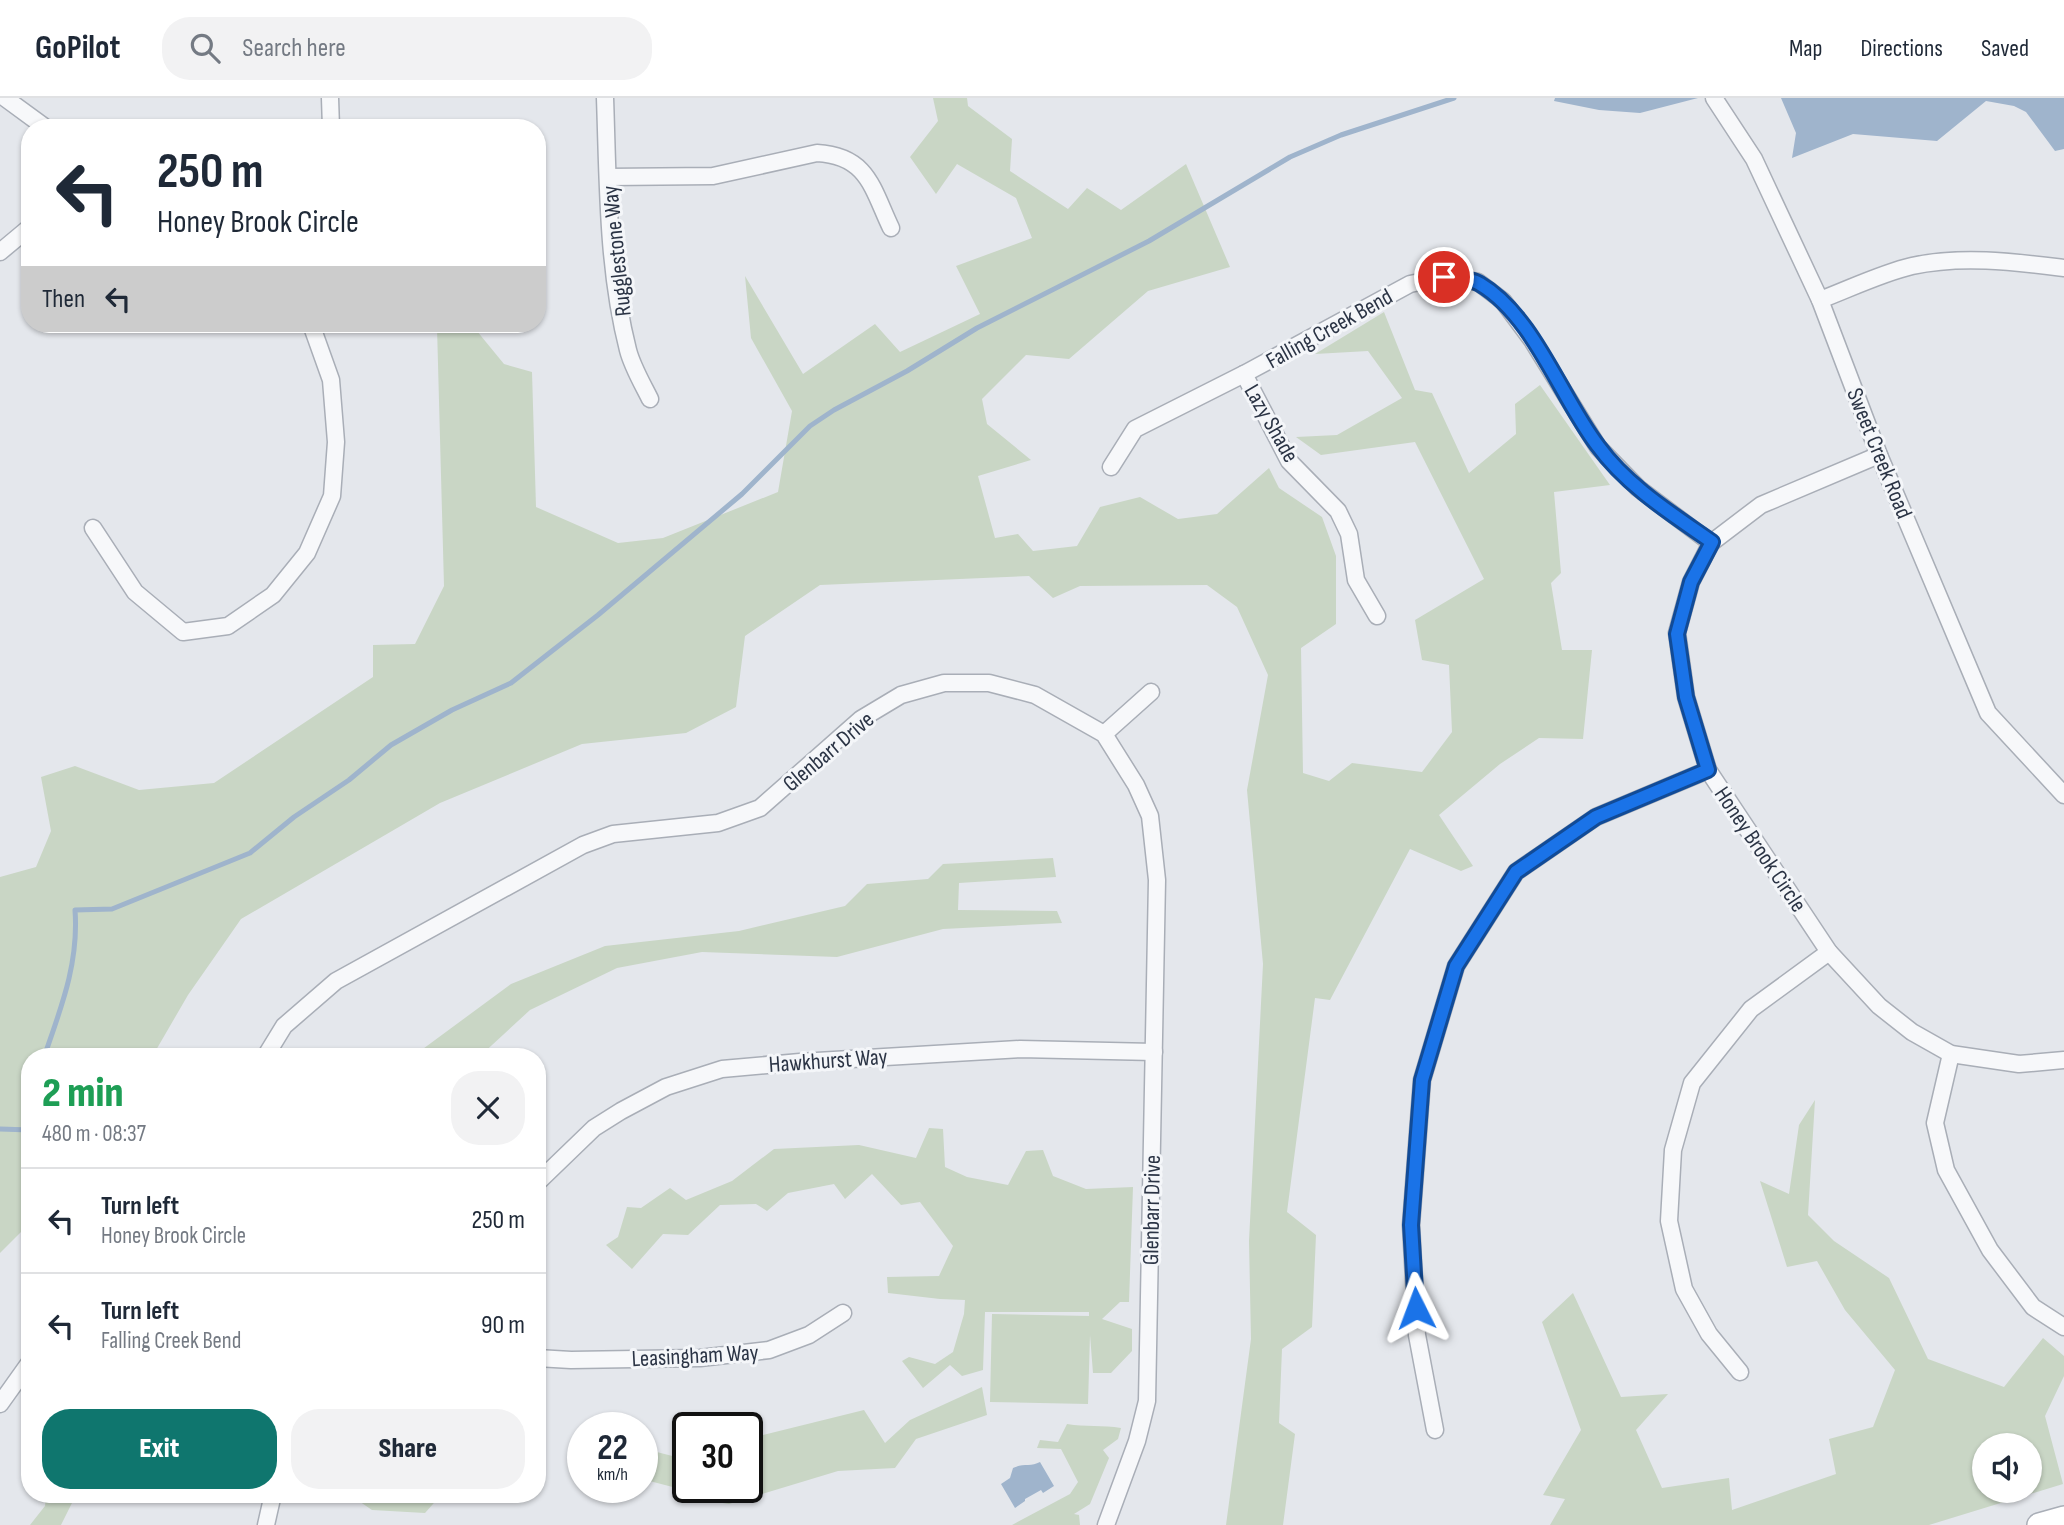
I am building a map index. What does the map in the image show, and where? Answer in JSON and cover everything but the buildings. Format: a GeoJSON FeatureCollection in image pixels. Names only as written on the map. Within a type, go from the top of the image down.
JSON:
{"type":"FeatureCollection","features":[{"type":"Feature","properties":{"kind":"main road"},"geometry":{"type":"LineString","coordinates":[[2039,1525],[2064,1517]]}},
{"type":"Feature","properties":{"kind":"street"},"geometry":{"type":"LineString","coordinates":[[5,98],[34,119]]}},
{"type":"Feature","properties":{"kind":"street"},"geometry":{"type":"LineString","coordinates":[[330,98],[331,119]]}},
{"type":"Feature","properties":{"kind":"street","name":"Rugglestone Way"},"geometry":{"type":"LineString","coordinates":[[605,98],[608,207],[615,274],[628,352],[650,399]]}},
{"type":"Feature","properties":{"kind":"street","name":"Sweet Creek Road"},"geometry":{"type":"LineString","coordinates":[[1714,98],[1754,159],[1820,300],[1879,455],[1988,713],[2064,795]]}},
{"type":"Feature","properties":{"kind":"street"},"geometry":{"type":"LineString","coordinates":[[608,177],[713,176],[817,153],[835,154],[862,168],[891,228]]}},
{"type":"Feature","properties":{"kind":"street"},"geometry":{"type":"LineString","coordinates":[[0,252],[21,234]]}},
{"type":"Feature","properties":{"kind":"street"},"geometry":{"type":"LineString","coordinates":[[1820,300],[1912,266],[2011,261],[2064,268]]}},
{"type":"Feature","properties":{"kind":"street","name":"Falling Creek Bend"},"geometry":{"type":"LineString","coordinates":[[1111,467],[1135,429],[1244,374],[1410,284],[1444,277],[1478,282],[1503,301],[1532,340],[1598,447],[1638,488],[1712,542]]}},
{"type":"Feature","properties":{"kind":"street"},"geometry":{"type":"LineString","coordinates":[[93,528],[135,592],[183,632],[228,626],[273,595],[307,553],[332,496],[335,442],[331,380],[315,333]]}},
{"type":"Feature","properties":{"kind":"street","name":"Lazy Shade"},"geometry":{"type":"LineString","coordinates":[[1244,374],[1290,461],[1338,511],[1349,534],[1356,580],[1377,616]]}},
{"type":"Feature","properties":{"kind":"street","name":"Honey Brook Circle"},"geometry":{"type":"LineString","coordinates":[[1879,455],[1761,505],[1712,542],[1691,582],[1677,634],[1686,697],[1708,770],[1829,952],[1879,1006],[1912,1032],[1951,1054],[2019,1064],[2064,1060]]}},
{"type":"Feature","properties":{"kind":"street","name":"Glenbarr Drive"},"geometry":{"type":"LineString","coordinates":[[271,1048],[284,1026],[336,981],[583,845],[613,834],[718,823],[760,808],[860,719],[901,695],[944,683],[989,683],[1035,695],[1104,734],[1136,785],[1150,816],[1157,880],[1147,1401],[1137,1441],[1106,1525]]}},
{"type":"Feature","properties":{"kind":"street"},"geometry":{"type":"LineString","coordinates":[[1104,734],[1151,692]]}},
{"type":"Feature","properties":{"kind":"street"},"geometry":{"type":"LineString","coordinates":[[1435,1430],[1417,1335],[1411,1225],[1422,1080],[1456,966],[1516,872],[1596,817],[1708,770]]}},
{"type":"Feature","properties":{"kind":"street"},"geometry":{"type":"LineString","coordinates":[[1740,1371],[1709,1334],[1684,1289],[1669,1221],[1673,1150],[1692,1083],[1751,1009],[1829,952]]}},
{"type":"Feature","properties":{"kind":"street","name":"Hawkhurst Way"},"geometry":{"type":"LineString","coordinates":[[546,1174],[594,1128],[621,1111],[666,1087],[722,1069],[1020,1049],[1154,1052]]}},
{"type":"Feature","properties":{"kind":"street"},"geometry":{"type":"LineString","coordinates":[[1951,1054],[1935,1123],[1946,1170],[1990,1251],[2034,1307],[2064,1327]]}},
{"type":"Feature","properties":{"kind":"street","name":"Leasingham Way"},"geometry":{"type":"LineString","coordinates":[[546,1359],[700,1358],[769,1350],[809,1335],[843,1313]]}},
{"type":"Feature","properties":{"kind":"street"},"geometry":{"type":"LineString","coordinates":[[0,1404],[21,1375]]}},
{"type":"Feature","properties":{"kind":"street"},"geometry":{"type":"LineString","coordinates":[[266,1525],[271,1503]]}},
{"type":"Feature","properties":{"kind":"green space"},"geometry":{"type":"Polygon","coordinates":[[[933,98],[967,98],[968,106],[1012,139],[1010,171],[1068,209],[1087,188],[1121,210],[1186,164],[1230,267],[1148,291],[1069,359],[1026,355],[982,399],[987,424],[1031,460],[978,476],[995,538],[1018,534],[1033,551],[1077,546],[1100,507],[1140,497],[1178,519],[1217,514],[1269,468],[1279,488],[1322,517],[1336,556],[1336,624],[1301,648],[1303,773],[1329,781],[1352,763],[1422,772],[1452,732],[1449,665],[1422,660],[1415,620],[1484,579],[1415,442],[1321,455],[1296,437],[1337,435],[1402,398],[1368,351],[1315,354],[1384,312],[1415,390],[1432,393],[1469,473],[1516,434],[1515,404],[1540,385],[1610,485],[1554,492],[1561,573],[1551,583],[1562,650],[1592,650],[1583,739],[1539,738],[1500,764],[1439,815],[1473,866],[1461,871],[1410,849],[1330,1000],[1315,998],[1287,1212],[1316,1235],[1312,1327],[1282,1349],[1279,1423],[1295,1434],[1283,1525],[1226,1525],[1251,1339],[1249,1241],[1263,964],[1247,790],[1268,675],[1237,607],[1207,585],[1080,586],[1053,598],[1029,576],[820,585],[745,636],[736,707],[686,733],[582,744],[440,803],[241,919],[188,995],[157,1048],[21,1048],[21,1232],[0,1253],[0,877],[36,867],[51,831],[41,777],[75,766],[139,790],[214,783],[373,677],[373,645],[415,644],[444,586],[437,333],[479,333],[504,364],[532,372],[536,507],[618,543],[663,538],[778,492],[792,411],[751,338],[745,276],[803,374],[875,324],[900,352],[980,314],[956,266],[1032,238],[1016,198],[957,164],[936,194],[910,157],[938,121],[933,98]]]}},
{"type":"Feature","properties":{"kind":"green space"},"geometry":{"type":"Polygon","coordinates":[[[1053,858],[1056,877],[959,883],[958,910],[1057,911],[1062,923],[943,929],[837,957],[702,952],[617,968],[530,1010],[489,1048],[424,1048],[511,984],[605,946],[739,931],[845,906],[867,884],[928,879],[943,864],[1053,858]]]}},
{"type":"Feature","properties":{"kind":"green space"},"geometry":{"type":"Polygon","coordinates":[[[1815,1100],[1808,1215],[1834,1241],[1889,1278],[1928,1359],[2004,1387],[2043,1338],[2064,1356],[2064,1376],[2045,1416],[2063,1484],[2042,1490],[2042,1433],[1972,1433],[1972,1503],[2001,1503],[1929,1525],[1550,1525],[1565,1499],[1543,1495],[1581,1430],[1542,1322],[1573,1293],[1621,1397],[1668,1394],[1636,1430],[1662,1488],[1729,1478],[1732,1510],[1836,1474],[1829,1439],[1873,1427],[1895,1370],[1845,1310],[1817,1261],[1787,1267],[1760,1181],[1789,1194],[1799,1125],[1815,1100]]]}},
{"type":"Feature","properties":{"kind":"green space"},"geometry":{"type":"Polygon","coordinates":[[[929,1128],[943,1129],[945,1167],[967,1177],[1008,1185],[1026,1151],[1043,1150],[1053,1176],[1086,1189],[1133,1187],[1129,1302],[1120,1302],[1102,1319],[1132,1329],[1132,1351],[1111,1373],[1093,1373],[1090,1335],[1088,1404],[990,1402],[992,1314],[1089,1316],[1089,1312],[985,1312],[983,1370],[962,1376],[950,1365],[923,1388],[902,1361],[909,1357],[935,1364],[953,1352],[964,1314],[965,1300],[888,1293],[887,1277],[939,1276],[953,1246],[920,1202],[901,1205],[872,1174],[845,1199],[834,1184],[788,1193],[767,1211],[756,1204],[720,1205],[688,1235],[663,1234],[632,1269],[606,1245],[618,1237],[627,1207],[641,1208],[670,1188],[686,1200],[732,1181],[774,1149],[859,1145],[916,1158],[929,1128]]]}},
{"type":"Feature","properties":{"kind":"green space"},"geometry":{"type":"Polygon","coordinates":[[[982,1387],[987,1415],[916,1439],[895,1468],[838,1471],[763,1494],[763,1435],[864,1410],[885,1443],[910,1420],[982,1387]]]}},
{"type":"Feature","properties":{"kind":"green space"},"geometry":{"type":"Polygon","coordinates":[[[1067,1424],[1121,1428],[1118,1439],[1103,1450],[1109,1458],[1090,1504],[1074,1514],[1079,1515],[1080,1525],[1012,1525],[1070,1494],[1078,1482],[1061,1449],[1037,1448],[1040,1440],[1058,1442],[1067,1424]]]}},
{"type":"Feature","properties":{"kind":"green space"},"geometry":{"type":"Polygon","coordinates":[[[658,1452],[672,1456],[672,1487],[658,1483],[658,1452]]]}},
{"type":"Feature","properties":{"kind":"green space"},"geometry":{"type":"Polygon","coordinates":[[[45,1503],[72,1503],[61,1525],[30,1525],[45,1503]]]}},
{"type":"Feature","properties":{"kind":"green space"},"geometry":{"type":"Polygon","coordinates":[[[362,1503],[434,1503],[425,1513],[372,1510],[362,1503]]]}},
{"type":"Feature","properties":{"kind":"water"},"geometry":{"type":"Polygon","coordinates":[[[1555,98],[1698,98],[1640,113],[1599,110],[1554,101],[1555,98]]]}},
{"type":"Feature","properties":{"kind":"water"},"geometry":{"type":"Polygon","coordinates":[[[1781,98],[2064,98],[2064,149],[2055,151],[2026,112],[2014,106],[1986,101],[1937,141],[1853,134],[1792,158],[1796,133],[1781,98]]]}},
{"type":"Feature","properties":{"kind":"water"},"geometry":{"type":"Polygon","coordinates":[[[1040,1462],[1054,1486],[1025,1499],[1015,1508],[1001,1484],[1010,1478],[1013,1468],[1040,1462]]]}},
{"type":"Feature","properties":{"kind":"waterway"},"geometry":{"type":"LineString","coordinates":[[47,1048],[71,967],[76,930],[75,910],[112,909],[250,853],[294,817],[349,780],[391,745],[452,710],[511,683],[598,615],[742,494],[810,426],[834,410],[907,371],[977,328],[1149,241],[1290,157],[1341,135],[1454,98]]}},
{"type":"Feature","properties":{"kind":"waterway"},"geometry":{"type":"LineString","coordinates":[[0,1129],[21,1130]]}},
{"type":"Feature","properties":{"kind":"route"},"geometry":{"type":"LineString","coordinates":[[1416,1308],[1411,1225],[1422,1080],[1456,966],[1516,872],[1596,817],[1708,770],[1686,697],[1677,634],[1691,582],[1712,542],[1638,488],[1598,447],[1532,340],[1503,301],[1478,282],[1444,277]]}}]}
